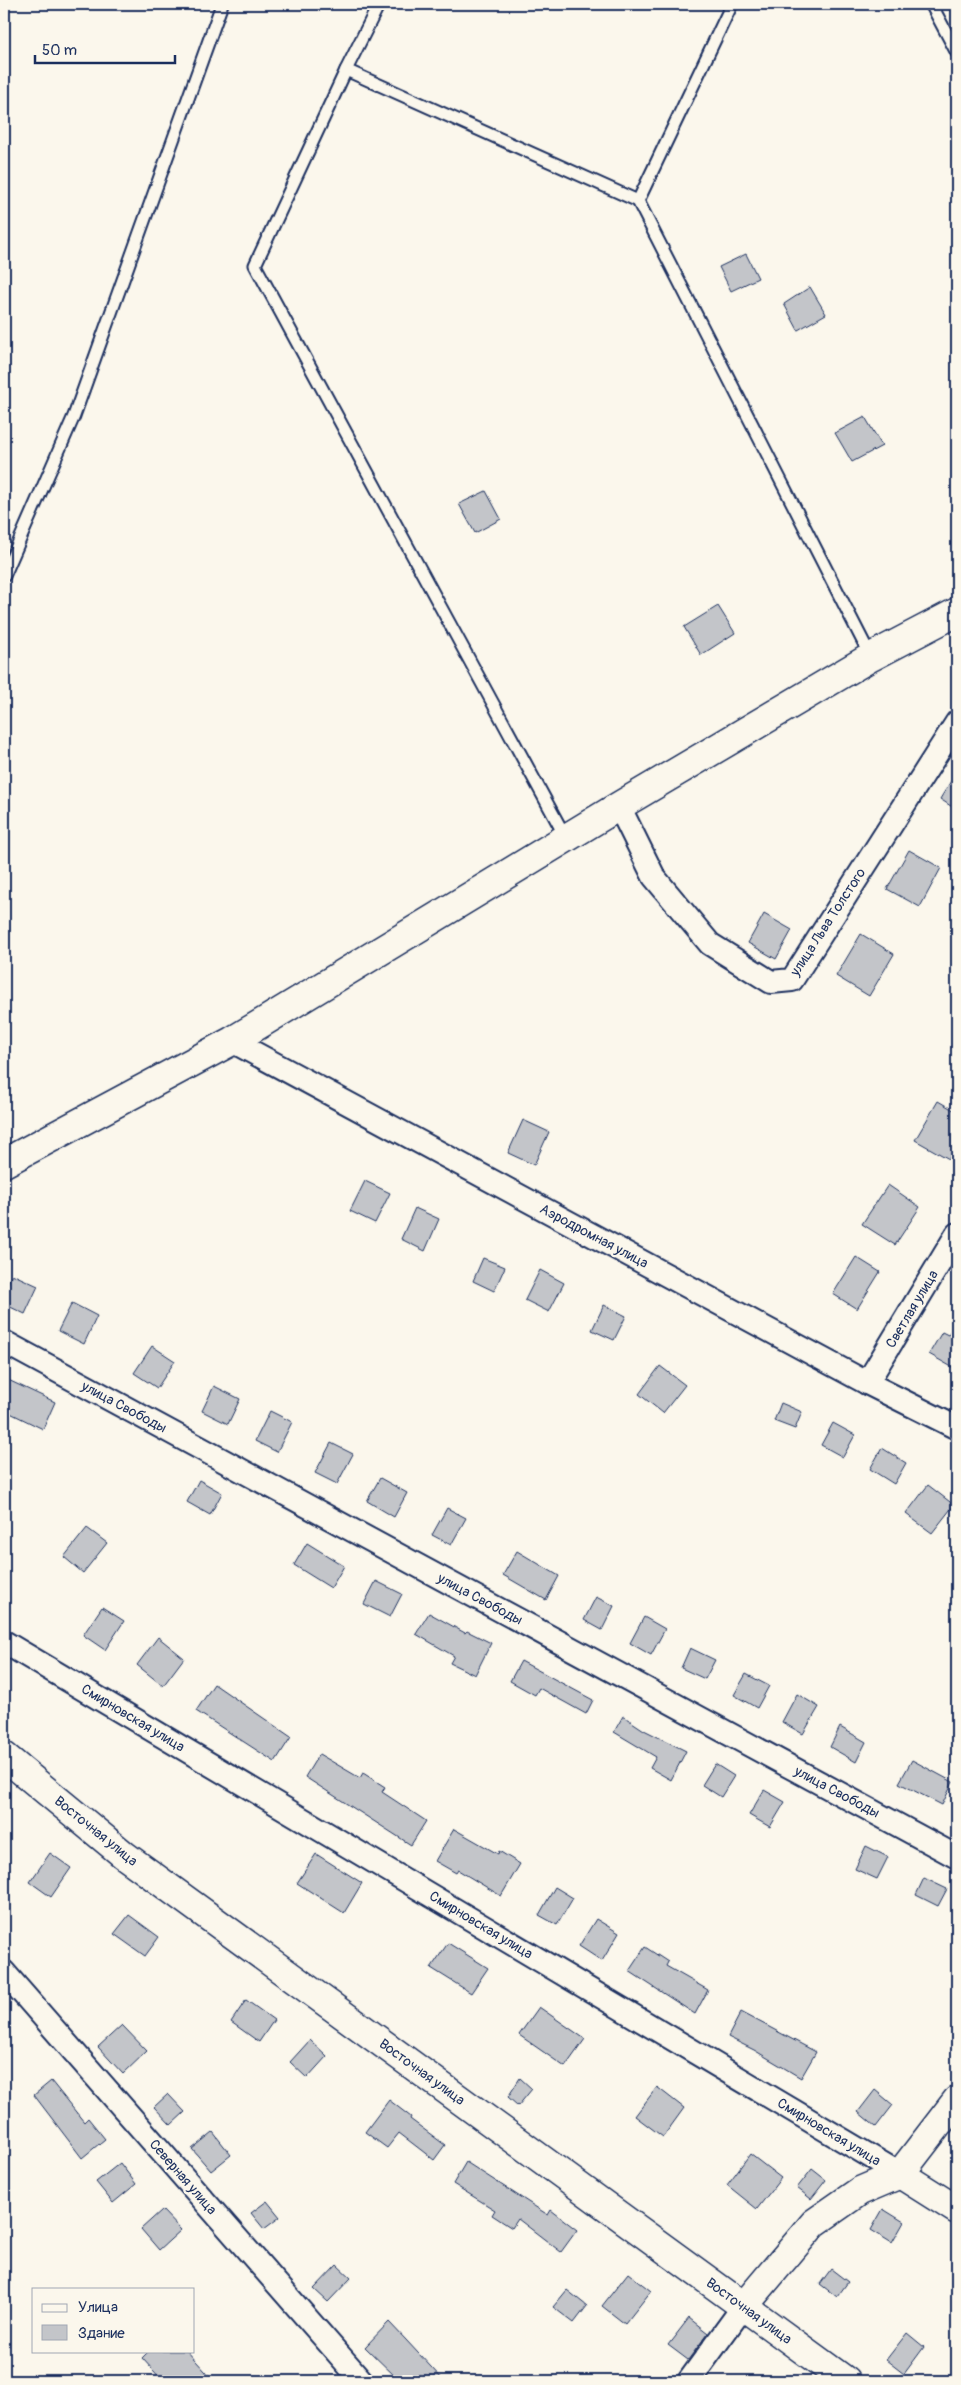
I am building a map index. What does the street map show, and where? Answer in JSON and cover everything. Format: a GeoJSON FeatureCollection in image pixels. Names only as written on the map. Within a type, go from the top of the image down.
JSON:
{"type":"FeatureCollection","features":[{"type":"Feature","properties":{"kind":"street"},"geometry":{"type":"LineString","coordinates":[[4,1164],[232,1040],[619,806],[871,658],[957,612]]}},
{"type":"Feature","properties":{"kind":"street","name":"улица Льва Толстого"},"geometry":{"type":"LineString","coordinates":[[619,806],[654,877],[710,944],[771,982],[792,980],[957,722]]}},
{"type":"Feature","properties":{"kind":"street","name":"Аэродромная улица"},"geometry":{"type":"LineString","coordinates":[[232,1040],[867,1383],[957,1428]]}},
{"type":"Feature","properties":{"kind":"street","name":"Светлая улица"},"geometry":{"type":"LineString","coordinates":[[867,1383],[957,1234]]}},
{"type":"Feature","properties":{"kind":"street","name":"улица Свободы"},"geometry":{"type":"LineString","coordinates":[[4,1342],[957,1857]]}},
{"type":"Feature","properties":{"kind":"street","name":"Смирновская улица"},"geometry":{"type":"LineString","coordinates":[[4,1642],[900,2174],[957,2210]]}},
{"type":"Feature","properties":{"kind":"street","name":"Восточная улица"},"geometry":{"type":"LineString","coordinates":[[4,1756],[124,1855],[846,2381]]}},
{"type":"Feature","properties":{"kind":"street","name":"Северная улица"},"geometry":{"type":"LineString","coordinates":[[4,1972],[362,2381]]}},
{"type":"Feature","properties":{"kind":"street"},"geometry":{"type":"LineString","coordinates":[[689,2381],[743,2307],[814,2223],[860,2191],[900,2174],[957,2100]]}},
{"type":"Feature","properties":{"kind":"lane"},"geometry":{"type":"LineString","coordinates":[[4,576],[74,416],[222,4]]}},
{"type":"Feature","properties":{"kind":"lane"},"geometry":{"type":"LineString","coordinates":[[379,4],[254,264],[566,838]]}},
{"type":"Feature","properties":{"kind":"lane"},"geometry":{"type":"LineString","coordinates":[[638,201],[732,4]]}},
{"type":"Feature","properties":{"kind":"lane"},"geometry":{"type":"LineString","coordinates":[[931,4],[957,53]]}},
{"type":"Feature","properties":{"kind":"lane"},"geometry":{"type":"LineString","coordinates":[[346,70],[638,201],[871,658]]}},
{"type":"Feature","properties":{"kind":"building"},"geometry":{"type":"Polygon","coordinates":[[[746,254],[758,278],[731,291],[719,267],[746,254]]]}},
{"type":"Feature","properties":{"kind":"building"},"geometry":{"type":"Polygon","coordinates":[[[810,287],[826,314],[798,330],[784,304],[810,287]]]}},
{"type":"Feature","properties":{"kind":"building"},"geometry":{"type":"Polygon","coordinates":[[[865,417],[882,446],[852,462],[835,433],[865,417]]]}},
{"type":"Feature","properties":{"kind":"building"},"geometry":{"type":"Polygon","coordinates":[[[486,491],[501,519],[475,533],[459,504],[486,491]]]}},
{"type":"Feature","properties":{"kind":"building"},"geometry":{"type":"Polygon","coordinates":[[[718,606],[735,633],[701,655],[684,627],[718,606]]]}},
{"type":"Feature","properties":{"kind":"building"},"geometry":{"type":"Polygon","coordinates":[[[957,771],[957,810],[940,799],[957,771]]]}},
{"type":"Feature","properties":{"kind":"building"},"geometry":{"type":"Polygon","coordinates":[[[909,850],[941,868],[920,907],[887,889],[909,850]]]}},
{"type":"Feature","properties":{"kind":"building"},"geometry":{"type":"Polygon","coordinates":[[[764,914],[792,930],[776,959],[748,943],[764,914]]]}},
{"type":"Feature","properties":{"kind":"building"},"geometry":{"type":"Polygon","coordinates":[[[861,934],[894,954],[869,996],[836,976],[861,934]]]}},
{"type":"Feature","properties":{"kind":"building"},"geometry":{"type":"Polygon","coordinates":[[[938,1101],[957,1112],[957,1144],[949,1159],[915,1140],[938,1101]]]}},
{"type":"Feature","properties":{"kind":"building"},"geometry":{"type":"Polygon","coordinates":[[[523,1120],[549,1132],[534,1165],[508,1153],[523,1120]]]}},
{"type":"Feature","properties":{"kind":"building"},"geometry":{"type":"Polygon","coordinates":[[[365,1181],[390,1193],[375,1223],[350,1211],[365,1181]]]}},
{"type":"Feature","properties":{"kind":"building"},"geometry":{"type":"Polygon","coordinates":[[[888,1185],[920,1207],[895,1245],[862,1224],[888,1185]]]}},
{"type":"Feature","properties":{"kind":"building"},"geometry":{"type":"Polygon","coordinates":[[[415,1208],[439,1219],[425,1251],[401,1239],[415,1208]]]}},
{"type":"Feature","properties":{"kind":"building"},"geometry":{"type":"Polygon","coordinates":[[[856,1257],[880,1272],[857,1309],[833,1294],[856,1257]]]}},
{"type":"Feature","properties":{"kind":"building"},"geometry":{"type":"Polygon","coordinates":[[[483,1258],[505,1267],[494,1291],[473,1281],[483,1258]]]}},
{"type":"Feature","properties":{"kind":"building"},"geometry":{"type":"Polygon","coordinates":[[[540,1270],[564,1283],[549,1312],[525,1300],[540,1270]]]}},
{"type":"Feature","properties":{"kind":"building"},"geometry":{"type":"Polygon","coordinates":[[[12,1274],[38,1286],[25,1314],[4,1304],[4,1292],[12,1274]]]}},
{"type":"Feature","properties":{"kind":"building"},"geometry":{"type":"Polygon","coordinates":[[[72,1303],[97,1316],[84,1344],[58,1331],[72,1303]]]}},
{"type":"Feature","properties":{"kind":"building"},"geometry":{"type":"Polygon","coordinates":[[[604,1305],[626,1316],[614,1340],[592,1330],[604,1305]]]}},
{"type":"Feature","properties":{"kind":"building"},"geometry":{"type":"Polygon","coordinates":[[[957,1320],[957,1370],[929,1354],[942,1332],[948,1335],[957,1320]]]}},
{"type":"Feature","properties":{"kind":"building"},"geometry":{"type":"Polygon","coordinates":[[[152,1346],[175,1361],[157,1388],[134,1373],[152,1346]]]}},
{"type":"Feature","properties":{"kind":"building"},"geometry":{"type":"Polygon","coordinates":[[[660,1366],[685,1385],[663,1413],[639,1394],[660,1366]]]}},
{"type":"Feature","properties":{"kind":"building"},"geometry":{"type":"Polygon","coordinates":[[[4,1378],[55,1402],[43,1429],[4,1410],[4,1378]]]}},
{"type":"Feature","properties":{"kind":"building"},"geometry":{"type":"Polygon","coordinates":[[[214,1386],[240,1399],[228,1424],[202,1411],[214,1386]]]}},
{"type":"Feature","properties":{"kind":"building"},"geometry":{"type":"Polygon","coordinates":[[[781,1403],[802,1412],[795,1429],[774,1421],[781,1403]]]}},
{"type":"Feature","properties":{"kind":"building"},"geometry":{"type":"Polygon","coordinates":[[[270,1411],[292,1422],[277,1452],[255,1441],[270,1411]]]}},
{"type":"Feature","properties":{"kind":"building"},"geometry":{"type":"Polygon","coordinates":[[[833,1423],[855,1435],[843,1457],[821,1445],[833,1423]]]}},
{"type":"Feature","properties":{"kind":"building"},"geometry":{"type":"Polygon","coordinates":[[[331,1443],[353,1454],[337,1484],[315,1473],[331,1443]]]}},
{"type":"Feature","properties":{"kind":"building"},"geometry":{"type":"Polygon","coordinates":[[[882,1448],[906,1463],[894,1484],[870,1469],[882,1448]]]}},
{"type":"Feature","properties":{"kind":"building"},"geometry":{"type":"Polygon","coordinates":[[[380,1478],[407,1493],[394,1517],[367,1501],[380,1478]]]}},
{"type":"Feature","properties":{"kind":"building"},"geometry":{"type":"Polygon","coordinates":[[[199,1480],[222,1493],[210,1515],[187,1502],[199,1480]]]}},
{"type":"Feature","properties":{"kind":"building"},"geometry":{"type":"Polygon","coordinates":[[[928,1485],[954,1505],[932,1533],[906,1514],[928,1485]]]}},
{"type":"Feature","properties":{"kind":"building"},"geometry":{"type":"Polygon","coordinates":[[[447,1508],[466,1518],[451,1545],[432,1535],[447,1508]]]}},
{"type":"Feature","properties":{"kind":"building"},"geometry":{"type":"Polygon","coordinates":[[[87,1528],[107,1543],[83,1573],[64,1557],[87,1528]]]}},
{"type":"Feature","properties":{"kind":"building"},"geometry":{"type":"Polygon","coordinates":[[[307,1543],[344,1566],[331,1588],[294,1565],[307,1543]]]}},
{"type":"Feature","properties":{"kind":"building"},"geometry":{"type":"Polygon","coordinates":[[[517,1551],[559,1576],[546,1600],[503,1575],[517,1551]]]}},
{"type":"Feature","properties":{"kind":"building"},"geometry":{"type":"Polygon","coordinates":[[[376,1581],[402,1594],[390,1617],[364,1604],[376,1581]]]}},
{"type":"Feature","properties":{"kind":"building"},"geometry":{"type":"Polygon","coordinates":[[[596,1597],[614,1606],[602,1630],[584,1620],[596,1597]]]}},
{"type":"Feature","properties":{"kind":"building"},"geometry":{"type":"Polygon","coordinates":[[[102,1607],[124,1621],[105,1650],[83,1635],[102,1607]]]}},
{"type":"Feature","properties":{"kind":"building"},"geometry":{"type":"Polygon","coordinates":[[[429,1613],[465,1633],[467,1631],[491,1643],[475,1675],[450,1663],[454,1656],[416,1634],[429,1613]]]}},
{"type":"Feature","properties":{"kind":"building"},"geometry":{"type":"Polygon","coordinates":[[[644,1617],[665,1629],[651,1655],[630,1643],[644,1617]]]}},
{"type":"Feature","properties":{"kind":"building"},"geometry":{"type":"Polygon","coordinates":[[[158,1637],[184,1658],[163,1686],[137,1665],[158,1637]]]}},
{"type":"Feature","properties":{"kind":"building"},"geometry":{"type":"Polygon","coordinates":[[[690,1648],[715,1660],[705,1679],[681,1668],[690,1648]]]}},
{"type":"Feature","properties":{"kind":"building"},"geometry":{"type":"Polygon","coordinates":[[[521,1661],[593,1700],[586,1714],[539,1688],[535,1695],[510,1681],[521,1661]]]}},
{"type":"Feature","properties":{"kind":"building"},"geometry":{"type":"Polygon","coordinates":[[[746,1674],[769,1686],[757,1708],[734,1695],[746,1674]]]}},
{"type":"Feature","properties":{"kind":"building"},"geometry":{"type":"Polygon","coordinates":[[[214,1684],[291,1737],[275,1762],[196,1711],[214,1684]]]}},
{"type":"Feature","properties":{"kind":"building"},"geometry":{"type":"Polygon","coordinates":[[[797,1694],[819,1707],[803,1734],[782,1722],[797,1694]]]}},
{"type":"Feature","properties":{"kind":"building"},"geometry":{"type":"Polygon","coordinates":[[[623,1716],[644,1730],[686,1751],[671,1780],[650,1768],[656,1757],[614,1732],[623,1716]]]}},
{"type":"Feature","properties":{"kind":"building"},"geometry":{"type":"Polygon","coordinates":[[[840,1727],[866,1742],[856,1762],[830,1747],[840,1727]]]}},
{"type":"Feature","properties":{"kind":"building"},"geometry":{"type":"Polygon","coordinates":[[[319,1754],[360,1778],[363,1773],[385,1787],[382,1792],[426,1821],[411,1845],[305,1777],[319,1754]]]}},
{"type":"Feature","properties":{"kind":"building"},"geometry":{"type":"Polygon","coordinates":[[[912,1760],[953,1782],[942,1805],[899,1783],[912,1760]]]}},
{"type":"Feature","properties":{"kind":"building"},"geometry":{"type":"Polygon","coordinates":[[[715,1764],[734,1776],[721,1797],[702,1785],[715,1764]]]}},
{"type":"Feature","properties":{"kind":"building"},"geometry":{"type":"Polygon","coordinates":[[[764,1790],[785,1802],[770,1827],[749,1815],[764,1790]]]}},
{"type":"Feature","properties":{"kind":"building"},"geometry":{"type":"Polygon","coordinates":[[[454,1829],[498,1854],[499,1851],[520,1864],[501,1896],[458,1870],[456,1873],[435,1861],[454,1829]]]}},
{"type":"Feature","properties":{"kind":"building"},"geometry":{"type":"Polygon","coordinates":[[[866,1846],[888,1857],[877,1879],[855,1869],[866,1846]]]}},
{"type":"Feature","properties":{"kind":"building"},"geometry":{"type":"Polygon","coordinates":[[[50,1853],[71,1868],[51,1897],[30,1882],[50,1853]]]}},
{"type":"Feature","properties":{"kind":"building"},"geometry":{"type":"Polygon","coordinates":[[[316,1854],[362,1883],[344,1913],[297,1883],[316,1854]]]}},
{"type":"Feature","properties":{"kind":"building"},"geometry":{"type":"Polygon","coordinates":[[[924,1878],[947,1889],[938,1906],[916,1895],[924,1878]]]}},
{"type":"Feature","properties":{"kind":"building"},"geometry":{"type":"Polygon","coordinates":[[[555,1887],[573,1898],[557,1925],[539,1915],[555,1887]]]}},
{"type":"Feature","properties":{"kind":"building"},"geometry":{"type":"Polygon","coordinates":[[[129,1915],[159,1937],[145,1956],[114,1934],[129,1915]]]}},
{"type":"Feature","properties":{"kind":"building"},"geometry":{"type":"Polygon","coordinates":[[[596,1919],[619,1933],[602,1961],[579,1946],[596,1919]]]}},
{"type":"Feature","properties":{"kind":"building"},"geometry":{"type":"Polygon","coordinates":[[[448,1943],[488,1968],[471,1993],[431,1968],[448,1943]]]}},
{"type":"Feature","properties":{"kind":"building"},"geometry":{"type":"Polygon","coordinates":[[[645,1947],[668,1962],[666,1966],[708,1990],[695,2014],[629,1971],[645,1947]]]}},
{"type":"Feature","properties":{"kind":"building"},"geometry":{"type":"Polygon","coordinates":[[[246,2000],[274,2020],[259,2042],[231,2022],[246,2000]]]}},
{"type":"Feature","properties":{"kind":"building"},"geometry":{"type":"Polygon","coordinates":[[[539,2007],[585,2039],[565,2067],[519,2035],[539,2007]]]}},
{"type":"Feature","properties":{"kind":"building"},"geometry":{"type":"Polygon","coordinates":[[[741,2012],[816,2052],[801,2078],[728,2037],[741,2012]]]}},
{"type":"Feature","properties":{"kind":"building"},"geometry":{"type":"Polygon","coordinates":[[[122,2025],[147,2051],[123,2074],[98,2047],[122,2025]]]}},
{"type":"Feature","properties":{"kind":"building"},"geometry":{"type":"Polygon","coordinates":[[[310,2040],[327,2056],[307,2078],[290,2062],[310,2040]]]}},
{"type":"Feature","properties":{"kind":"building"},"geometry":{"type":"Polygon","coordinates":[[[520,2078],[532,2089],[518,2106],[508,2097],[520,2078]]]}},
{"type":"Feature","properties":{"kind":"building"},"geometry":{"type":"Polygon","coordinates":[[[51,2081],[84,2122],[88,2118],[105,2139],[82,2158],[34,2095],[51,2081]]]}},
{"type":"Feature","properties":{"kind":"building"},"geometry":{"type":"Polygon","coordinates":[[[657,2087],[684,2108],[663,2137],[635,2116],[657,2087]]]}},
{"type":"Feature","properties":{"kind":"building"},"geometry":{"type":"Polygon","coordinates":[[[875,2090],[893,2105],[876,2127],[858,2112],[875,2090]]]}},
{"type":"Feature","properties":{"kind":"building"},"geometry":{"type":"Polygon","coordinates":[[[168,2094],[185,2112],[171,2125],[154,2107],[168,2094]]]}},
{"type":"Feature","properties":{"kind":"building"},"geometry":{"type":"Polygon","coordinates":[[[389,2100],[411,2117],[410,2119],[445,2145],[434,2160],[399,2133],[387,2148],[365,2132],[389,2100]]]}},
{"type":"Feature","properties":{"kind":"building"},"geometry":{"type":"Polygon","coordinates":[[[213,2132],[231,2155],[211,2171],[192,2149],[213,2132]]]}},
{"type":"Feature","properties":{"kind":"building"},"geometry":{"type":"Polygon","coordinates":[[[750,2154],[781,2178],[757,2209],[727,2185],[750,2154]]]}},
{"type":"Feature","properties":{"kind":"building"},"geometry":{"type":"Polygon","coordinates":[[[466,2162],[548,2215],[551,2210],[577,2230],[561,2252],[518,2219],[512,2228],[492,2215],[495,2210],[453,2184],[466,2162]]]}},
{"type":"Feature","properties":{"kind":"building"},"geometry":{"type":"Polygon","coordinates":[[[120,2163],[136,2184],[113,2203],[96,2182],[120,2163]]]}},
{"type":"Feature","properties":{"kind":"building"},"geometry":{"type":"Polygon","coordinates":[[[812,2169],[826,2180],[811,2199],[797,2188],[812,2169]]]}},
{"type":"Feature","properties":{"kind":"building"},"geometry":{"type":"Polygon","coordinates":[[[267,2201],[280,2217],[264,2229],[251,2213],[267,2201]]]}},
{"type":"Feature","properties":{"kind":"building"},"geometry":{"type":"Polygon","coordinates":[[[883,2209],[904,2222],[892,2243],[871,2230],[883,2209]]]}},
{"type":"Feature","properties":{"kind":"building"},"geometry":{"type":"Polygon","coordinates":[[[162,2210],[181,2230],[159,2250],[141,2229],[162,2210]]]}},
{"type":"Feature","properties":{"kind":"building"},"geometry":{"type":"Polygon","coordinates":[[[337,2265],[351,2278],[328,2302],[314,2289],[337,2265]]]}},
{"type":"Feature","properties":{"kind":"building"},"geometry":{"type":"Polygon","coordinates":[[[831,2269],[848,2282],[837,2297],[820,2284],[831,2269]]]}},
{"type":"Feature","properties":{"kind":"building"},"geometry":{"type":"Polygon","coordinates":[[[628,2273],[651,2291],[625,2324],[602,2306],[628,2273]]]}},
{"type":"Feature","properties":{"kind":"building"},"geometry":{"type":"Polygon","coordinates":[[[567,2290],[587,2306],[574,2323],[553,2307],[567,2290]]]}},
{"type":"Feature","properties":{"kind":"building"},"geometry":{"type":"Polygon","coordinates":[[[689,2318],[708,2333],[688,2360],[668,2345],[689,2318]]]}},
{"type":"Feature","properties":{"kind":"building"},"geometry":{"type":"Polygon","coordinates":[[[389,2322],[444,2381],[400,2381],[365,2347],[389,2322]]]}},
{"type":"Feature","properties":{"kind":"building"},"geometry":{"type":"Polygon","coordinates":[[[907,2333],[924,2347],[904,2374],[886,2360],[907,2333]]]}},
{"type":"Feature","properties":{"kind":"building"},"geometry":{"type":"Polygon","coordinates":[[[148,2352],[188,2352],[214,2381],[163,2381],[142,2358],[148,2352]]]}}]}
